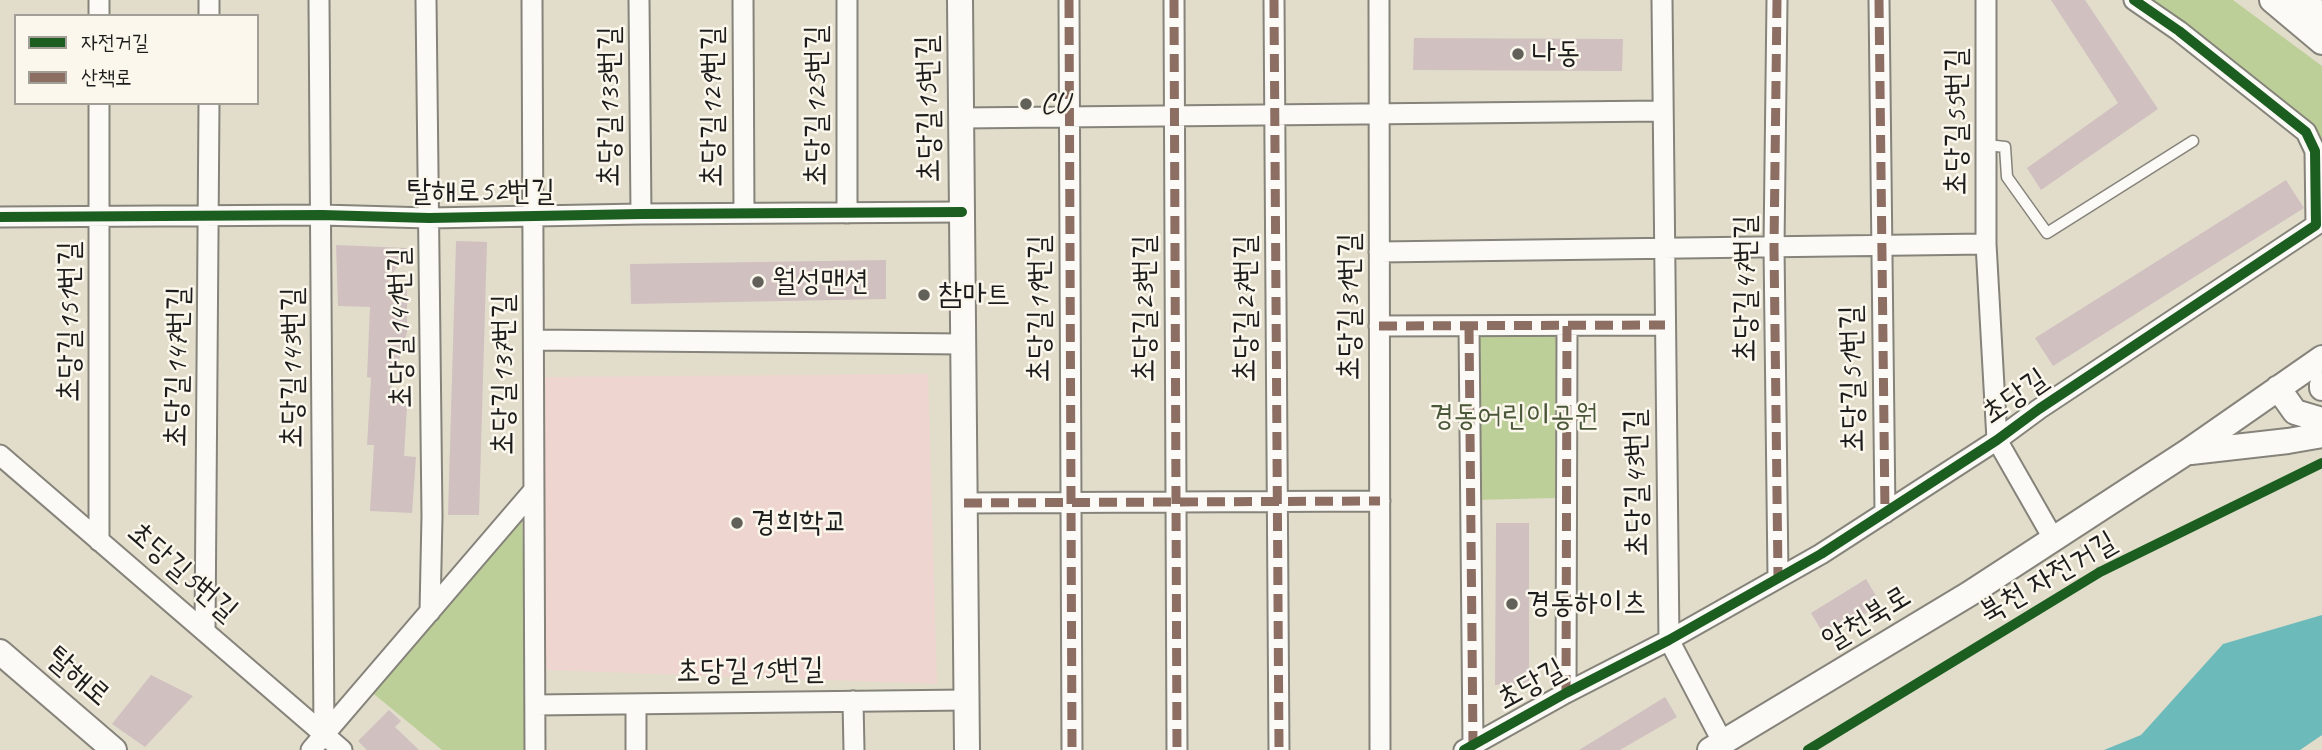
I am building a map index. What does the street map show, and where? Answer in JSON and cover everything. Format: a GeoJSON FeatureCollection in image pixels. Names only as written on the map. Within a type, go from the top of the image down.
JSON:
{"type":"FeatureCollection","features":[{"type":"Feature","properties":{"kind":"street","name":"초당길143번길"},"geometry":{"type":"LineString","coordinates":[[318,743],[322,215],[319,0]]}},
{"type":"Feature","properties":{"kind":"street","name":"초당길141번길"},"geometry":{"type":"LineString","coordinates":[[426,0],[432,516],[430,612]]}},
{"type":"Feature","properties":{"kind":"street","name":"초당길137번길"},"geometry":{"type":"LineString","coordinates":[[532,0],[535,750]]}},
{"type":"Feature","properties":{"kind":"street","name":"초당길133번길"},"geometry":{"type":"LineString","coordinates":[[639,0],[641,214]]}},
{"type":"Feature","properties":{"kind":"street","name":"초당길129번길"},"geometry":{"type":"LineString","coordinates":[[743,0],[744,214]]}},
{"type":"Feature","properties":{"kind":"street","name":"초당길125번길"},"geometry":{"type":"LineString","coordinates":[[847,213],[848,0]]}},
{"type":"Feature","properties":{"kind":"street","name":"초당길15번길"},"geometry":{"type":"LineString","coordinates":[[960,0],[967,750]]}},
{"type":"Feature","properties":{"kind":"street","name":"초당길19번길"},"geometry":{"type":"LineString","coordinates":[[1069,0],[1072,750]]}},
{"type":"Feature","properties":{"kind":"street","name":"초당길23번길"},"geometry":{"type":"LineString","coordinates":[[1174,0],[1177,750]]}},
{"type":"Feature","properties":{"kind":"street","name":"초당길27번길"},"geometry":{"type":"LineString","coordinates":[[1274,0],[1279,750]]}},
{"type":"Feature","properties":{"kind":"street","name":"초당길31번길"},"geometry":{"type":"LineString","coordinates":[[1379,0],[1380,750]]}},
{"type":"Feature","properties":{"kind":"street","name":"초당길43번길"},"geometry":{"type":"LineString","coordinates":[[1662,0],[1669,640]]}},
{"type":"Feature","properties":{"kind":"street","name":"초당길47번길"},"geometry":{"type":"LineString","coordinates":[[1777,0],[1774,247],[1778,577]]}},
{"type":"Feature","properties":{"kind":"street","name":"초당길51번길"},"geometry":{"type":"LineString","coordinates":[[1879,0],[1885,513]]}},
{"type":"Feature","properties":{"kind":"street","name":"초당길55번길"},"geometry":{"type":"LineString","coordinates":[[1986,0],[1986,244],[1997,440]]}},
{"type":"Feature","properties":{"kind":"street","name":"초당길"},"geometry":{"type":"LineString","coordinates":[[1469,326],[1469,748],[1821,554],[1997,440],[2316,225],[2315,151],[2306,132],[2179,31],[2134,0]]}},
{"type":"Feature","properties":{"kind":"street"},"geometry":{"type":"LineString","coordinates":[[2272,0],[2322,42]]}},
{"type":"Feature","properties":{"kind":"street"},"geometry":{"type":"LineString","coordinates":[[2302,0],[2322,16]]}},
{"type":"Feature","properties":{"kind":"street","name":"초당길151번길"},"geometry":{"type":"LineString","coordinates":[[99,105],[99,541]]}},
{"type":"Feature","properties":{"kind":"street","name":"초당길147번길"},"geometry":{"type":"LineString","coordinates":[[205,632],[209,105]]}},
{"type":"Feature","properties":{"kind":"street"},"geometry":{"type":"LineString","coordinates":[[961,118],[1663,111]]}},
{"type":"Feature","properties":{"kind":"street","name":"탈해로52번길"},"geometry":{"type":"LineString","coordinates":[[0,217],[322,215],[429,218],[962,212]]}},
{"type":"Feature","properties":{"kind":"street"},"geometry":{"type":"LineString","coordinates":[[1379,252],[1986,244]]}},
{"type":"Feature","properties":{"kind":"street"},"geometry":{"type":"LineString","coordinates":[[1379,326],[1665,326]]}},
{"type":"Feature","properties":{"kind":"street","name":"초당길"},"geometry":{"type":"LineString","coordinates":[[1566,693],[1567,326]]}},
{"type":"Feature","properties":{"kind":"street"},"geometry":{"type":"LineString","coordinates":[[534,340],[963,344]]}},
{"type":"Feature","properties":{"kind":"street","name":"알천북로"},"geometry":{"type":"LineString","coordinates":[[1716,746],[1969,594],[2187,452],[2322,358]]}},
{"type":"Feature","properties":{"kind":"street"},"geometry":{"type":"LineString","coordinates":[[2278,388],[2295,412],[2322,420]]}},
{"type":"Feature","properties":{"kind":"street"},"geometry":{"type":"LineString","coordinates":[[2187,452],[2322,435]]}},
{"type":"Feature","properties":{"kind":"street"},"geometry":{"type":"LineString","coordinates":[[1997,440],[2061,533]]}},
{"type":"Feature","properties":{"kind":"street","name":"초당길5번길"},"geometry":{"type":"LineString","coordinates":[[0,455],[205,632],[318,743],[342,750]]}},
{"type":"Feature","properties":{"kind":"street"},"geometry":{"type":"LineString","coordinates":[[318,743],[534,491]]}},
{"type":"Feature","properties":{"kind":"street"},"geometry":{"type":"LineString","coordinates":[[964,503],[1380,500]]}},
{"type":"Feature","properties":{"kind":"street"},"geometry":{"type":"LineString","coordinates":[[1669,640],[1716,746]]}},
{"type":"Feature","properties":{"kind":"street","name":"탈해로"},"geometry":{"type":"LineString","coordinates":[[0,652],[114,750]]}},
{"type":"Feature","properties":{"kind":"street","name":"초당길15번길"},"geometry":{"type":"LineString","coordinates":[[535,705],[966,700]]}},
{"type":"Feature","properties":{"kind":"street"},"geometry":{"type":"LineString","coordinates":[[853,701],[854,750]]}},
{"type":"Feature","properties":{"kind":"street"},"geometry":{"type":"LineString","coordinates":[[636,704],[636,750]]}},
{"type":"Feature","properties":{"kind":"lane"},"geometry":{"type":"LineString","coordinates":[[1987,145],[2005,147],[2007,177],[2047,233],[2193,141]]}},
{"type":"Feature","properties":{"kind":"path"},"geometry":{"type":"LineString","coordinates":[[2061,533],[2101,572]]}},
{"type":"Feature","properties":{"kind":"shaded area","name":"경희학교"},"geometry":{"type":"Polygon","coordinates":[[[928,374],[937,684],[546,670],[540,377],[928,374]]]}},
{"type":"Feature","properties":{"kind":"green space"},"geometry":{"type":"Polygon","coordinates":[[[2139,0],[2233,0],[2322,66],[2322,140],[2312,130],[2139,0]]]}},
{"type":"Feature","properties":{"kind":"green space","name":"경동어린이공원"},"geometry":{"type":"Polygon","coordinates":[[[1473,336],[1556,336],[1555,498],[1473,500],[1473,336]]]}},
{"type":"Feature","properties":{"kind":"green space"},"geometry":{"type":"Polygon","coordinates":[[[522,517],[528,750],[442,750],[369,690],[522,517]]]}},
{"type":"Feature","properties":{"kind":"water"},"geometry":{"type":"Polygon","coordinates":[[[2322,615],[2322,735],[2300,750],[2104,750],[2141,735],[2223,644],[2322,615]]]}},
{"type":"Feature","properties":{"kind":"building"},"geometry":{"type":"Polygon","coordinates":[[[2051,0],[2085,0],[2158,109],[2041,190],[2027,168],[2118,103],[2051,0]]]}},
{"type":"Feature","properties":{"kind":"building","name":"나동"},"geometry":{"type":"Polygon","coordinates":[[[1414,38],[1623,39],[1622,71],[1413,70],[1414,38]]]}},
{"type":"Feature","properties":{"kind":"building"},"geometry":{"type":"Polygon","coordinates":[[[2286,180],[2304,208],[2053,366],[2035,338],[2286,180]]]}},
{"type":"Feature","properties":{"kind":"building"},"geometry":{"type":"Polygon","coordinates":[[[456,241],[487,242],[479,515],[448,515],[456,241]]]}},
{"type":"Feature","properties":{"kind":"building"},"geometry":{"type":"Polygon","coordinates":[[[336,245],[407,248],[384,290],[407,290],[407,332],[391,389],[408,390],[404,456],[416,457],[412,513],[370,511],[374,445],[367,445],[371,378],[367,377],[370,307],[338,306],[336,245]]]}},
{"type":"Feature","properties":{"kind":"building","name":"월성맨션"},"geometry":{"type":"Polygon","coordinates":[[[886,260],[886,299],[631,304],[630,264],[886,260]]]}},
{"type":"Feature","properties":{"kind":"building","name":"경동하이츠"},"geometry":{"type":"Polygon","coordinates":[[[1496,523],[1529,523],[1529,684],[1495,685],[1496,523]]]}},
{"type":"Feature","properties":{"kind":"building"},"geometry":{"type":"Polygon","coordinates":[[[1866,579],[1881,604],[1826,638],[1811,613],[1866,579]]]}},
{"type":"Feature","properties":{"kind":"building"},"geometry":{"type":"Polygon","coordinates":[[[151,675],[193,696],[145,747],[112,724],[151,675]]]}},
{"type":"Feature","properties":{"kind":"building"},"geometry":{"type":"Polygon","coordinates":[[[1665,697],[1677,717],[1620,750],[1579,750],[1665,697]]]}},
{"type":"Feature","properties":{"kind":"building"},"geometry":{"type":"Polygon","coordinates":[[[389,710],[401,721],[395,727],[419,750],[367,750],[358,741],[389,710]]]}},
{"type":"Feature","properties":{"kind":"marked path"},"geometry":{"type":"LineString","coordinates":[[1069,0],[1072,750]]}},
{"type":"Feature","properties":{"kind":"marked path"},"geometry":{"type":"LineString","coordinates":[[1174,0],[1177,750]]}},
{"type":"Feature","properties":{"kind":"marked path"},"geometry":{"type":"LineString","coordinates":[[1274,0],[1279,750]]}},
{"type":"Feature","properties":{"kind":"marked path"},"geometry":{"type":"LineString","coordinates":[[1777,0],[1774,247],[1778,577]]}},
{"type":"Feature","properties":{"kind":"marked path"},"geometry":{"type":"LineString","coordinates":[[1879,0],[1885,513]]}},
{"type":"Feature","properties":{"kind":"marked path"},"geometry":{"type":"LineString","coordinates":[[1379,326],[1665,325]]}},
{"type":"Feature","properties":{"kind":"marked path"},"geometry":{"type":"LineString","coordinates":[[1469,326],[1473,745]]}},
{"type":"Feature","properties":{"kind":"marked path"},"geometry":{"type":"LineString","coordinates":[[1566,693],[1567,326]]}},
{"type":"Feature","properties":{"kind":"marked path"},"geometry":{"type":"LineString","coordinates":[[964,503],[1380,501]]}},
{"type":"Feature","properties":{"kind":"cycle path"},"geometry":{"type":"LineString","coordinates":[[1464,750],[1669,640],[1821,554],[1997,440],[2039,409],[2316,225],[2315,151],[2306,132],[2179,31],[2134,0]]}},
{"type":"Feature","properties":{"kind":"cycle path"},"geometry":{"type":"LineString","coordinates":[[0,217],[322,215],[429,218],[962,212]]}},
{"type":"Feature","properties":{"kind":"cycle path","name":"북천 자전거길"},"geometry":{"type":"LineString","coordinates":[[1808,750],[2100,572],[2322,463]]}},
{"type":"Feature","properties":{"kind":"place","name":"나동"},"geometry":{"type":"Point","coordinates":[1518,54]}},
{"type":"Feature","properties":{"kind":"place","name":"CU"},"geometry":{"type":"Point","coordinates":[1026,104]}},
{"type":"Feature","properties":{"kind":"place","name":"월성맨션"},"geometry":{"type":"Point","coordinates":[758,282]}},
{"type":"Feature","properties":{"kind":"place","name":"참마트"},"geometry":{"type":"Point","coordinates":[924,295]}},
{"type":"Feature","properties":{"kind":"place","name":"경희학교"},"geometry":{"type":"Point","coordinates":[737,523]}},
{"type":"Feature","properties":{"kind":"place","name":"경동하이츠"},"geometry":{"type":"Point","coordinates":[1512,604]}}]}
